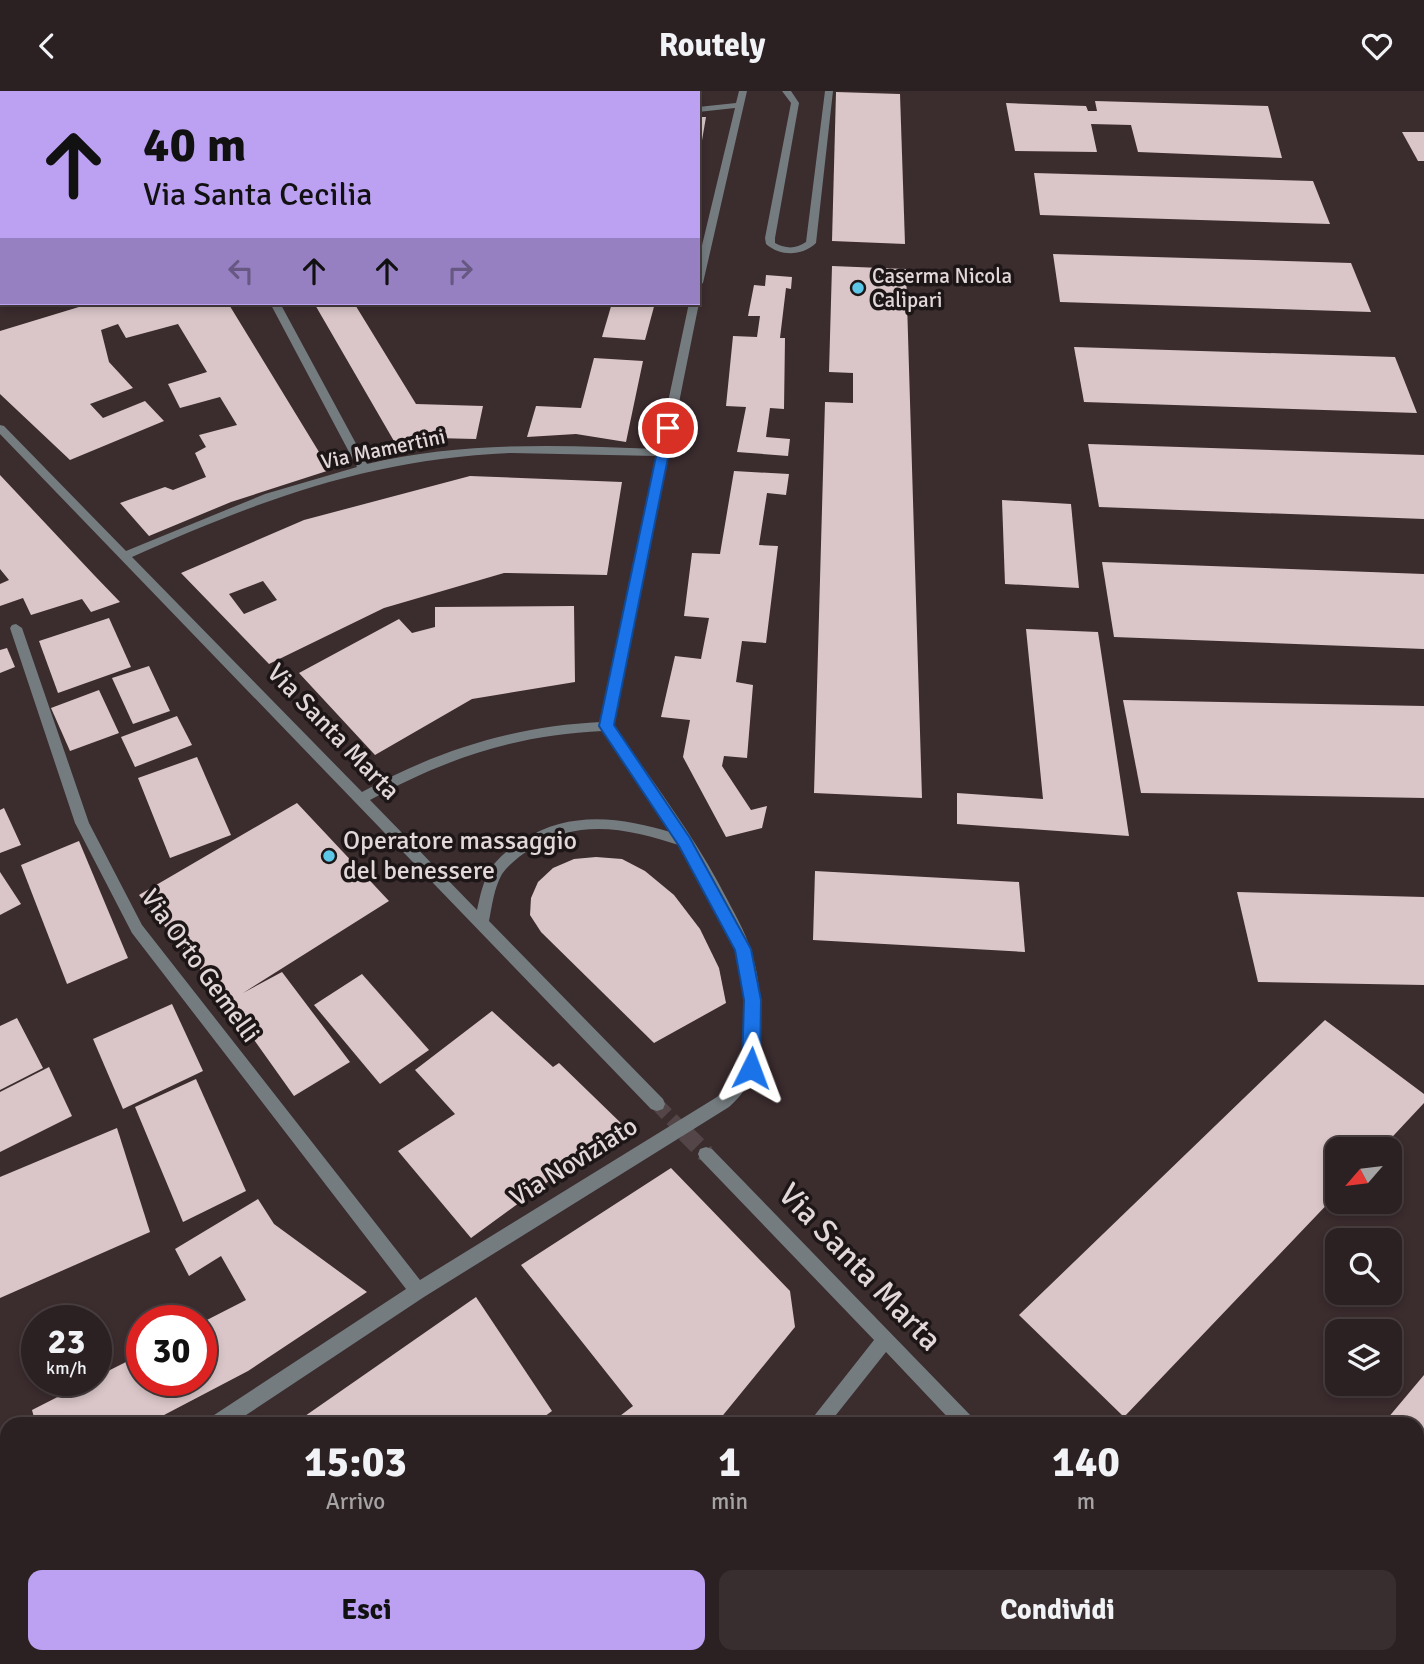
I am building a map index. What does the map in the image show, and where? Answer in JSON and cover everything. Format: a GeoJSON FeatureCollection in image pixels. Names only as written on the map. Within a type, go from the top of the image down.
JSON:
{"type":"FeatureCollection","features":[{"type":"Feature","properties":{"kind":"street"},"geometry":{"type":"LineString","coordinates":[[702,249],[743,91]]}},
{"type":"Feature","properties":{"kind":"street"},"geometry":{"type":"LineString","coordinates":[[786,91],[792,96],[794,103],[770,238],[771,244],[779,250],[795,251],[811,243],[829,91]]}},
{"type":"Feature","properties":{"kind":"street"},"geometry":{"type":"LineString","coordinates":[[700,110],[739,106]]}},
{"type":"Feature","properties":{"kind":"street"},"geometry":{"type":"LineString","coordinates":[[276,305],[363,468]]}},
{"type":"Feature","properties":{"kind":"street"},"geometry":{"type":"LineString","coordinates":[[361,799],[438,757],[480,744],[524,732],[607,726],[694,305]]}},
{"type":"Feature","properties":{"kind":"street","name":"Via Santa Marta"},"geometry":{"type":"LineString","coordinates":[[0,428],[656,1104]]}},
{"type":"Feature","properties":{"kind":"street","name":"Via Mamertini"},"geometry":{"type":"LineString","coordinates":[[124,556],[232,510],[363,468],[419,457],[511,450],[663,453]]}},
{"type":"Feature","properties":{"kind":"street","name":"Via Orto Gemelli"},"geometry":{"type":"LineString","coordinates":[[16,628],[82,823],[137,929],[418,1291]]}},
{"type":"Feature","properties":{"kind":"street","name":"Via Noviziato"},"geometry":{"type":"LineString","coordinates":[[226,1417],[418,1291],[723,1102],[745,1081],[751,1068],[753,1000],[746,962],[732,924],[685,842],[607,726]]}},
{"type":"Feature","properties":{"kind":"street"},"geometry":{"type":"LineString","coordinates":[[481,924],[494,875],[507,859],[531,840],[560,828],[597,822],[634,825],[685,842]]}},
{"type":"Feature","properties":{"kind":"street","name":"Via Santa Marta"},"geometry":{"type":"LineString","coordinates":[[706,1154],[960,1417]]}},
{"type":"Feature","properties":{"kind":"street"},"geometry":{"type":"LineString","coordinates":[[822,1417],[885,1339]]}},
{"type":"Feature","properties":{"kind":"building"},"geometry":{"type":"Polygon","coordinates":[[[836,92],[900,94],[905,244],[832,241],[836,92]]]}},
{"type":"Feature","properties":{"kind":"building"},"geometry":{"type":"Polygon","coordinates":[[[1095,101],[1268,106],[1282,158],[1138,152],[1131,125],[1091,124],[1097,152],[1015,151],[1006,103],[1086,106],[1088,111],[1097,111],[1095,101]]]}},
{"type":"Feature","properties":{"kind":"building"},"geometry":{"type":"Polygon","coordinates":[[[700,117],[706,117],[700,152],[700,117]]]}},
{"type":"Feature","properties":{"kind":"building"},"geometry":{"type":"Polygon","coordinates":[[[1402,132],[1424,132],[1424,161],[1418,161],[1402,132]]]}},
{"type":"Feature","properties":{"kind":"building"},"geometry":{"type":"Polygon","coordinates":[[[1034,173],[1313,181],[1330,224],[1040,215],[1034,173]]]}},
{"type":"Feature","properties":{"kind":"building"},"geometry":{"type":"Polygon","coordinates":[[[1053,254],[1351,263],[1371,312],[1060,302],[1053,254]]]}},
{"type":"Feature","properties":{"kind":"building"},"geometry":{"type":"Polygon","coordinates":[[[832,266],[906,269],[922,798],[814,793],[825,402],[853,403],[853,373],[829,372],[832,266]]]}},
{"type":"Feature","properties":{"kind":"building"},"geometry":{"type":"Polygon","coordinates":[[[766,275],[792,277],[791,289],[786,288],[780,338],[785,338],[784,409],[770,408],[766,437],[790,439],[788,456],[737,452],[746,407],[726,406],[733,336],[757,337],[760,316],[748,316],[754,285],[765,286],[766,275]]]}},
{"type":"Feature","properties":{"kind":"building"},"geometry":{"type":"Polygon","coordinates":[[[85,305],[229,305],[330,470],[231,502],[149,536],[120,503],[165,487],[173,490],[206,477],[195,453],[206,447],[199,435],[237,425],[220,397],[180,408],[168,384],[207,372],[178,324],[126,338],[118,324],[101,330],[109,362],[133,388],[90,404],[103,418],[145,401],[164,421],[70,460],[0,394],[0,331],[85,305]]]}},
{"type":"Feature","properties":{"kind":"building"},"geometry":{"type":"Polygon","coordinates":[[[315,305],[355,305],[416,404],[483,406],[476,439],[434,438],[398,448],[315,305]]]}},
{"type":"Feature","properties":{"kind":"building"},"geometry":{"type":"Polygon","coordinates":[[[611,305],[654,305],[645,340],[602,337],[611,305]]]}},
{"type":"Feature","properties":{"kind":"building"},"geometry":{"type":"Polygon","coordinates":[[[1074,347],[1395,357],[1417,413],[1084,402],[1074,347]]]}},
{"type":"Feature","properties":{"kind":"building"},"geometry":{"type":"Polygon","coordinates":[[[594,358],[643,361],[626,442],[576,434],[527,437],[536,406],[581,408],[594,358]]]}},
{"type":"Feature","properties":{"kind":"building"},"geometry":{"type":"Polygon","coordinates":[[[1088,444],[1424,455],[1424,519],[1099,507],[1088,444]]]}},
{"type":"Feature","properties":{"kind":"building"},"geometry":{"type":"Polygon","coordinates":[[[734,471],[789,474],[786,495],[767,493],[759,545],[778,546],[766,643],[742,641],[736,682],[753,685],[747,758],[724,756],[722,766],[751,810],[767,806],[762,828],[726,837],[683,757],[690,720],[661,717],[675,656],[701,659],[709,618],[684,616],[692,553],[720,554],[734,471]]]}},
{"type":"Feature","properties":{"kind":"building"},"geometry":{"type":"Polygon","coordinates":[[[0,475],[120,602],[91,612],[82,599],[31,615],[23,598],[0,606],[0,584],[9,580],[0,569],[0,475]]]}},
{"type":"Feature","properties":{"kind":"building"},"geometry":{"type":"Polygon","coordinates":[[[470,476],[622,482],[607,575],[504,573],[384,608],[269,664],[181,573],[304,520],[470,476]],[[263,581],[229,594],[244,614],[277,600],[263,581]]]}},
{"type":"Feature","properties":{"kind":"building"},"geometry":{"type":"Polygon","coordinates":[[[1002,500],[1071,504],[1079,588],[1005,584],[1002,500]]]}},
{"type":"Feature","properties":{"kind":"building"},"geometry":{"type":"Polygon","coordinates":[[[1102,562],[1424,574],[1424,649],[1114,637],[1102,562]]]}},
{"type":"Feature","properties":{"kind":"building"},"geometry":{"type":"Polygon","coordinates":[[[574,606],[575,682],[472,699],[375,755],[299,673],[399,619],[412,633],[435,627],[435,607],[574,606]]]}},
{"type":"Feature","properties":{"kind":"building"},"geometry":{"type":"Polygon","coordinates":[[[109,618],[131,667],[58,693],[39,641],[109,618]]]}},
{"type":"Feature","properties":{"kind":"building"},"geometry":{"type":"Polygon","coordinates":[[[1026,629],[1098,632],[1129,836],[957,824],[957,793],[1043,799],[1026,629]]]}},
{"type":"Feature","properties":{"kind":"building"},"geometry":{"type":"Polygon","coordinates":[[[7,648],[15,667],[0,673],[0,650],[7,648]]]}},
{"type":"Feature","properties":{"kind":"building"},"geometry":{"type":"Polygon","coordinates":[[[149,666],[170,711],[133,724],[112,678],[149,666]]]}},
{"type":"Feature","properties":{"kind":"building"},"geometry":{"type":"Polygon","coordinates":[[[99,690],[119,733],[70,751],[51,708],[99,690]]]}},
{"type":"Feature","properties":{"kind":"building"},"geometry":{"type":"Polygon","coordinates":[[[1123,700],[1424,706],[1424,798],[1141,793],[1123,700]]]}},
{"type":"Feature","properties":{"kind":"building"},"geometry":{"type":"Polygon","coordinates":[[[177,716],[192,745],[135,767],[121,737],[177,716]]]}},
{"type":"Feature","properties":{"kind":"building"},"geometry":{"type":"Polygon","coordinates":[[[197,757],[231,835],[170,858],[138,778],[197,757]]]}},
{"type":"Feature","properties":{"kind":"building"},"geometry":{"type":"Polygon","coordinates":[[[297,803],[389,901],[243,993],[282,972],[350,1062],[294,1096],[228,1003],[139,895],[297,803]]]}},
{"type":"Feature","properties":{"kind":"building"},"geometry":{"type":"Polygon","coordinates":[[[4,808],[21,845],[0,853],[0,810],[4,808]]]}},
{"type":"Feature","properties":{"kind":"building"},"geometry":{"type":"Polygon","coordinates":[[[79,841],[128,958],[67,984],[21,865],[79,841]]]}},
{"type":"Feature","properties":{"kind":"building"},"geometry":{"type":"Polygon","coordinates":[[[574,859],[622,859],[645,871],[674,895],[700,929],[719,968],[726,1003],[654,1043],[541,932],[530,915],[531,898],[538,882],[553,868],[574,859]]]}},
{"type":"Feature","properties":{"kind":"building"},"geometry":{"type":"Polygon","coordinates":[[[815,871],[1019,882],[1025,952],[813,940],[815,871]]]}},
{"type":"Feature","properties":{"kind":"building"},"geometry":{"type":"Polygon","coordinates":[[[0,872],[21,904],[0,915],[0,872]]]}},
{"type":"Feature","properties":{"kind":"building"},"geometry":{"type":"Polygon","coordinates":[[[1237,892],[1424,897],[1424,985],[1258,982],[1237,892]]]}},
{"type":"Feature","properties":{"kind":"building"},"geometry":{"type":"Polygon","coordinates":[[[362,974],[429,1050],[380,1084],[314,1005],[362,974]]]}},
{"type":"Feature","properties":{"kind":"building"},"geometry":{"type":"Polygon","coordinates":[[[172,1004],[203,1071],[123,1109],[93,1039],[172,1004]]]}},
{"type":"Feature","properties":{"kind":"building"},"geometry":{"type":"Polygon","coordinates":[[[492,1011],[553,1067],[559,1063],[624,1126],[471,1238],[398,1151],[455,1114],[415,1070],[492,1011]]]}},
{"type":"Feature","properties":{"kind":"building"},"geometry":{"type":"Polygon","coordinates":[[[17,1018],[43,1068],[0,1090],[0,1026],[17,1018]]]}},
{"type":"Feature","properties":{"kind":"building"},"geometry":{"type":"Polygon","coordinates":[[[1325,1020],[1424,1094],[1424,1103],[1392,1137],[1325,1137],[1325,1207],[1124,1417],[1019,1315],[1325,1020]]]}},
{"type":"Feature","properties":{"kind":"building"},"geometry":{"type":"Polygon","coordinates":[[[49,1067],[72,1116],[0,1152],[0,1092],[49,1067]]]}},
{"type":"Feature","properties":{"kind":"building"},"geometry":{"type":"Polygon","coordinates":[[[196,1079],[246,1191],[183,1222],[135,1107],[196,1079]]]}},
{"type":"Feature","properties":{"kind":"building"},"geometry":{"type":"Polygon","coordinates":[[[117,1128],[150,1232],[0,1298],[0,1177],[117,1128]]]}},
{"type":"Feature","properties":{"kind":"building"},"geometry":{"type":"Polygon","coordinates":[[[671,1168],[790,1291],[795,1327],[722,1417],[619,1417],[633,1406],[521,1265],[671,1168]]]}},
{"type":"Feature","properties":{"kind":"building"},"geometry":{"type":"Polygon","coordinates":[[[258,1199],[274,1224],[367,1292],[248,1371],[217,1387],[217,1315],[246,1300],[221,1256],[189,1276],[175,1249],[258,1199]]]}},
{"type":"Feature","properties":{"kind":"building"},"geometry":{"type":"Polygon","coordinates":[[[476,1297],[552,1411],[544,1417],[305,1416],[476,1297]]]}},
{"type":"Feature","properties":{"kind":"building"},"geometry":{"type":"Polygon","coordinates":[[[126,1362],[126,1396],[200,1396],[160,1417],[34,1417],[32,1410],[60,1396],[112,1396],[112,1369],[126,1362]]]}},
{"type":"Feature","properties":{"kind":"building"},"geometry":{"type":"Polygon","coordinates":[[[1424,1375],[1424,1417],[1389,1417],[1424,1375]]]}},
{"type":"Feature","properties":{"kind":"tunnel"},"geometry":{"type":"LineString","coordinates":[[657,1104],[687,1135]]}},
{"type":"Feature","properties":{"kind":"tunnel"},"geometry":{"type":"LineString","coordinates":[[687,1135],[706,1154]]}},
{"type":"Feature","properties":{"kind":"place","name":"Caserma Nicola Calipari"},"geometry":{"type":"Point","coordinates":[858,288]}},
{"type":"Feature","properties":{"kind":"place","name":"Operatore massaggio del benessere"},"geometry":{"type":"Point","coordinates":[329,856]}},
{"type":"Feature","properties":{"kind":"route"},"geometry":{"type":"LineString","coordinates":[[668,428],[607,726],[685,842],[713,888],[743,949],[753,1000],[751,1068]]}}]}
